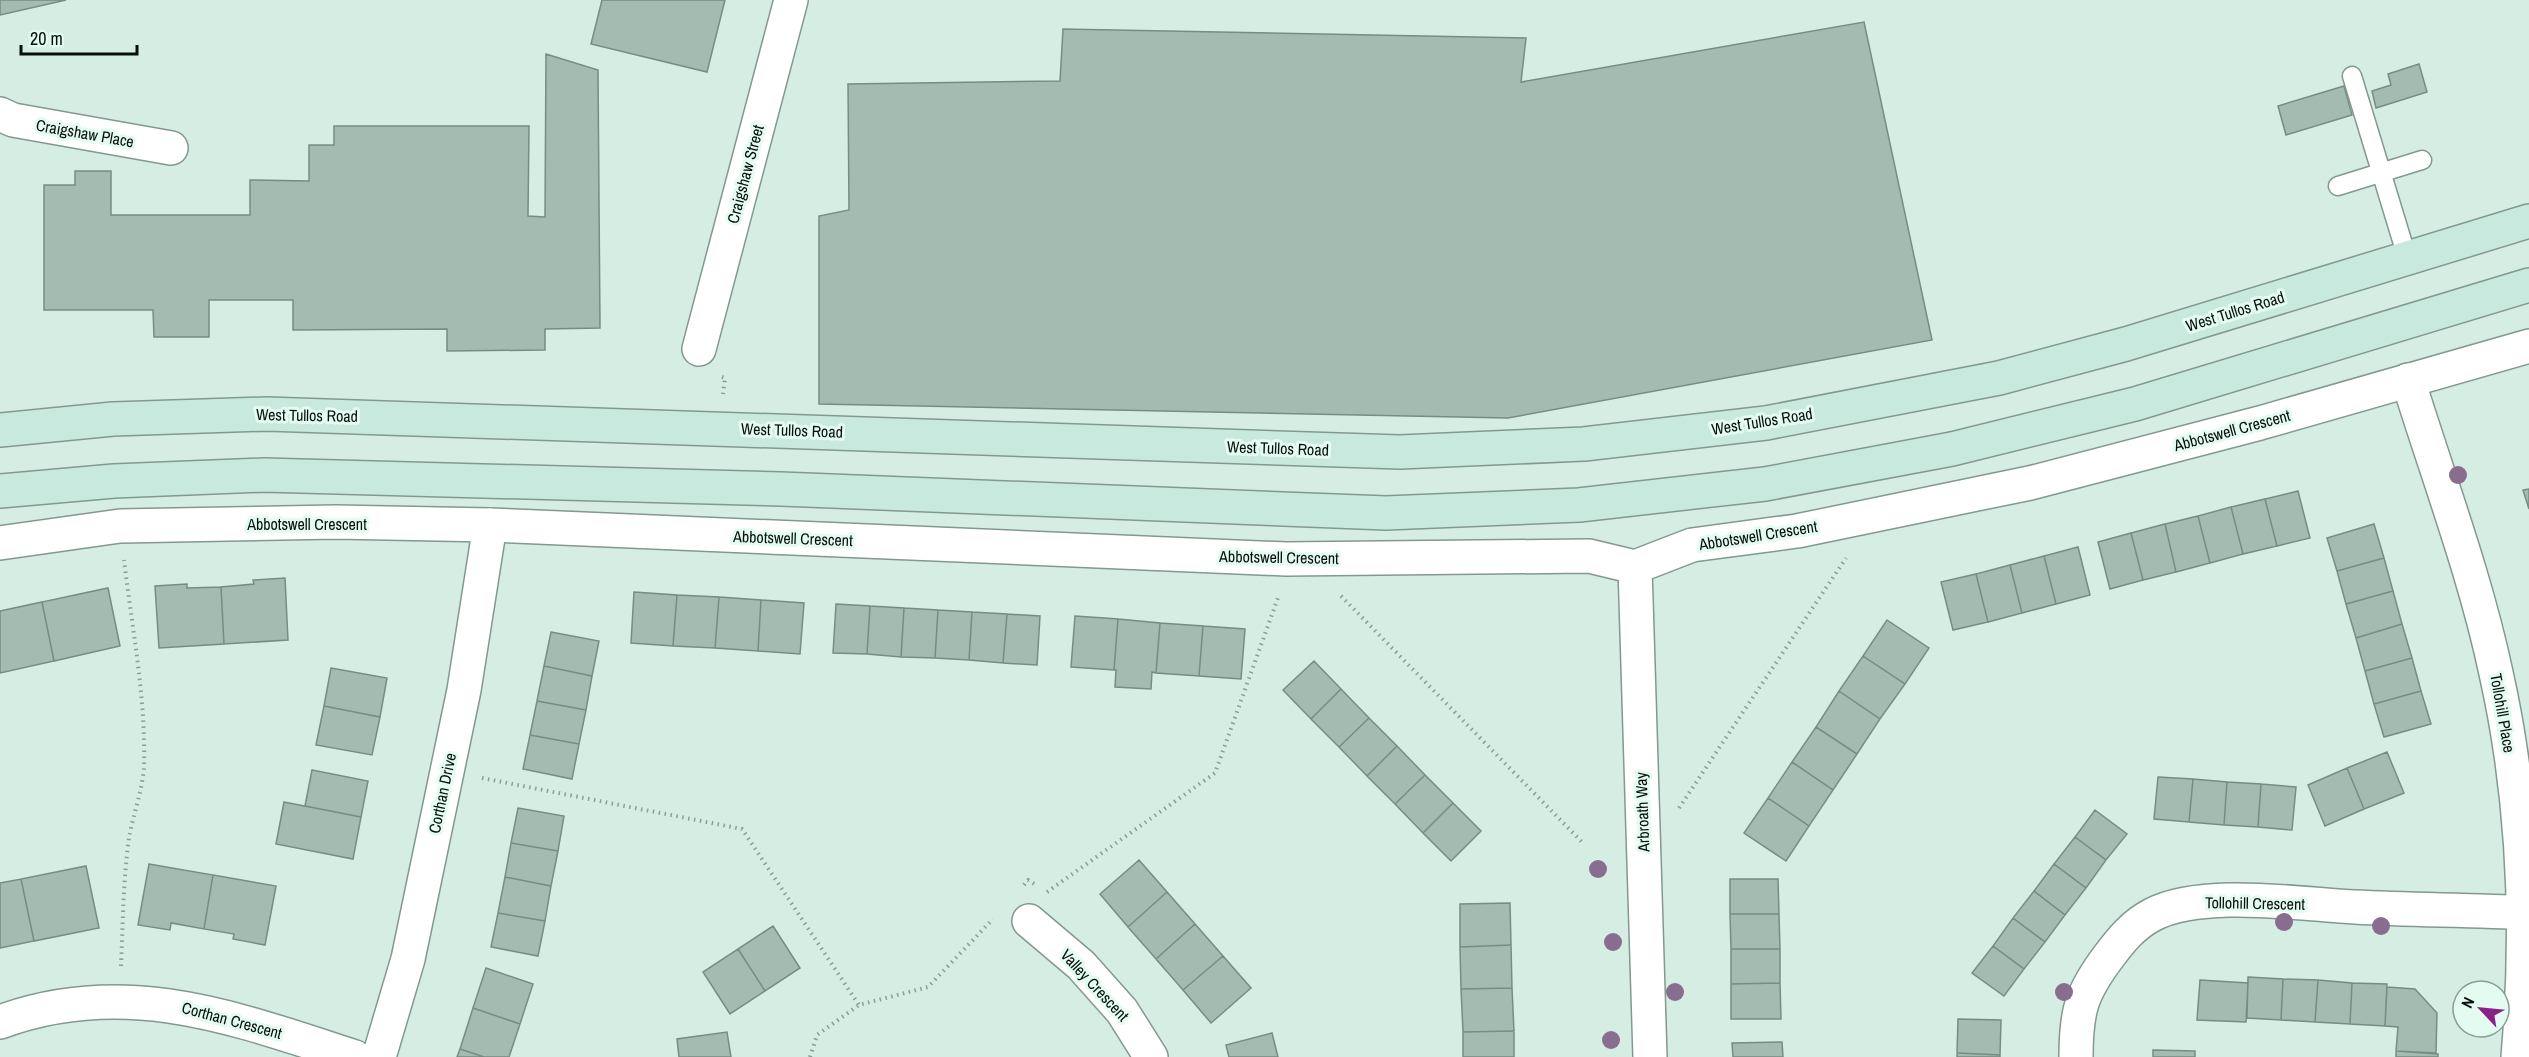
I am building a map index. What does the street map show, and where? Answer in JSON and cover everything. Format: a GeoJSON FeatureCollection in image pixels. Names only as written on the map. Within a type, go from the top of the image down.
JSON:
{"type":"FeatureCollection","features":[{"type":"Feature","properties":{"kind":"main road","name":"West Tullos Road"},"geometry":{"type":"LineString","coordinates":[[0,430],[113,419],[267,414],[1400,453],[1584,444],[1766,423],[2000,378],[2210,319],[2529,221]]}},
{"type":"Feature","properties":{"kind":"main road"},"geometry":{"type":"LineString","coordinates":[[0,491],[114,481],[264,475],[781,489],[1386,513],[1579,505],[1765,484],[1952,449],[2135,404],[2529,285]]}},
{"type":"Feature","properties":{"kind":"street","name":"Craigshaw Street"},"geometry":{"type":"LineString","coordinates":[[699,349],[791,0]]}},
{"type":"Feature","properties":{"kind":"street","name":"Craigshaw Place"},"geometry":{"type":"LineString","coordinates":[[0,114],[13,120],[171,148]]}},
{"type":"Feature","properties":{"kind":"street","name":"Abbotswell Crescent"},"geometry":{"type":"LineString","coordinates":[[0,543],[120,526],[336,522],[490,525],[1295,559],[1589,556],[1635,567],[1692,545],[1797,531],[2030,483],[2260,423],[2529,346]]}},
{"type":"Feature","properties":{"kind":"street","name":"Tollohill Place"},"geometry":{"type":"LineString","coordinates":[[2408,381],[2472,582],[2496,673],[2524,831],[2527,913],[2525,979],[2518,1057]]}},
{"type":"Feature","properties":{"kind":"street","name":"Corthan Drive"},"geometry":{"type":"LineString","coordinates":[[379,1057],[408,959],[464,690],[490,525]]}},
{"type":"Feature","properties":{"kind":"street","name":"Arbroath Way"},"geometry":{"type":"LineString","coordinates":[[1635,567],[1650,1057]]}},
{"type":"Feature","properties":{"kind":"street","name":"Tollohill Crescent"},"geometry":{"type":"LineString","coordinates":[[2076,1057],[2076,1019],[2086,989],[2126,934],[2152,915],[2176,907],[2201,902],[2269,902],[2527,913]]}},
{"type":"Feature","properties":{"kind":"street","name":"Valley Crescent"},"geometry":{"type":"LineString","coordinates":[[1015,916],[1081,965],[1122,1011],[1151,1057]]}},
{"type":"Feature","properties":{"kind":"street","name":"Corthan Crescent"},"geometry":{"type":"LineString","coordinates":[[0,1022],[26,1012],[118,1000],[198,1009],[355,1057]]}},
{"type":"Feature","properties":{"kind":"lane"},"geometry":{"type":"LineString","coordinates":[[2352,76],[2407,257]]}},
{"type":"Feature","properties":{"kind":"lane"},"geometry":{"type":"LineString","coordinates":[[2338,186],[2422,160]]}},
{"type":"Feature","properties":{"kind":"path"},"geometry":{"type":"LineString","coordinates":[[699,349],[708,375],[725,378],[718,428]]}},
{"type":"Feature","properties":{"kind":"path"},"geometry":{"type":"LineString","coordinates":[[1642,811],[1681,808],[1874,515]]}},
{"type":"Feature","properties":{"kind":"path"},"geometry":{"type":"LineString","coordinates":[[118,1000],[124,912],[123,884],[133,811],[144,770],[144,721],[120,526]]}},
{"type":"Feature","properties":{"kind":"path"},"geometry":{"type":"LineString","coordinates":[[1022,887],[1028,880],[1047,892],[1215,774],[1280,591],[1295,559],[1582,842]]}},
{"type":"Feature","properties":{"kind":"path"},"geometry":{"type":"LineString","coordinates":[[446,771],[742,829],[859,1005]]}},
{"type":"Feature","properties":{"kind":"path"},"geometry":{"type":"LineString","coordinates":[[810,1057],[818,1035],[859,1005],[928,987],[1015,916]]}},
{"type":"Feature","properties":{"kind":"building"},"geometry":{"type":"Polygon","coordinates":[[[0,0],[66,0],[0,15],[0,0]]]}},
{"type":"Feature","properties":{"kind":"building"},"geometry":{"type":"Polygon","coordinates":[[[602,0],[725,0],[707,72],[591,44],[602,0]]]}},
{"type":"Feature","properties":{"kind":"building"},"geometry":{"type":"Polygon","coordinates":[[[1864,22],[1932,340],[1508,418],[819,404],[819,216],[849,210],[848,84],[1060,81],[1063,29],[1526,38],[1521,82],[1864,22]]]}},
{"type":"Feature","properties":{"kind":"building"},"geometry":{"type":"Polygon","coordinates":[[[546,54],[598,70],[600,328],[545,329],[545,350],[447,351],[447,329],[293,330],[293,300],[209,300],[209,337],[154,337],[153,310],[44,310],[44,185],[75,185],[75,171],[111,171],[111,215],[250,215],[250,180],[309,181],[309,145],[334,145],[334,126],[529,126],[528,216],[545,217],[546,54]]]}},
{"type":"Feature","properties":{"kind":"building"},"geometry":{"type":"Polygon","coordinates":[[[2419,64],[2427,92],[2376,108],[2372,91],[2391,85],[2388,74],[2419,64]]]}},
{"type":"Feature","properties":{"kind":"building"},"geometry":{"type":"Polygon","coordinates":[[[2344,86],[2352,115],[2286,135],[2278,106],[2344,86]]]}},
{"type":"Feature","properties":{"kind":"building"},"geometry":{"type":"Polygon","coordinates":[[[2529,489],[2529,509],[2523,490],[2529,489]]]}},
{"type":"Feature","properties":{"kind":"building"},"geometry":{"type":"Polygon","coordinates":[[[2298,491],[2310,538],[2277,546],[2265,499],[2298,491]]]}},
{"type":"Feature","properties":{"kind":"building"},"geometry":{"type":"Polygon","coordinates":[[[2265,499],[2277,546],[2243,554],[2231,507],[2265,499]]]}},
{"type":"Feature","properties":{"kind":"building"},"geometry":{"type":"Polygon","coordinates":[[[2231,507],[2243,554],[2210,563],[2198,516],[2231,507]]]}},
{"type":"Feature","properties":{"kind":"building"},"geometry":{"type":"Polygon","coordinates":[[[2198,516],[2210,563],[2176,572],[2165,524],[2198,516]]]}},
{"type":"Feature","properties":{"kind":"building"},"geometry":{"type":"Polygon","coordinates":[[[2165,524],[2176,572],[2143,580],[2131,533],[2165,524]]]}},
{"type":"Feature","properties":{"kind":"building"},"geometry":{"type":"Polygon","coordinates":[[[2374,524],[2384,558],[2337,571],[2327,538],[2374,524]]]}},
{"type":"Feature","properties":{"kind":"building"},"geometry":{"type":"Polygon","coordinates":[[[2131,533],[2143,580],[2110,589],[2098,542],[2131,533]]]}},
{"type":"Feature","properties":{"kind":"building"},"geometry":{"type":"Polygon","coordinates":[[[2078,547],[2090,595],[2056,604],[2044,556],[2078,547]]]}},
{"type":"Feature","properties":{"kind":"building"},"geometry":{"type":"Polygon","coordinates":[[[2044,556],[2056,604],[2022,613],[2010,565],[2044,556]]]}},
{"type":"Feature","properties":{"kind":"building"},"geometry":{"type":"Polygon","coordinates":[[[2384,558],[2393,591],[2346,604],[2337,571],[2384,558]]]}},
{"type":"Feature","properties":{"kind":"building"},"geometry":{"type":"Polygon","coordinates":[[[2010,565],[2022,613],[1988,622],[1976,574],[2010,565]]]}},
{"type":"Feature","properties":{"kind":"building"},"geometry":{"type":"Polygon","coordinates":[[[1976,574],[1988,622],[1953,630],[1941,582],[1976,574]]]}},
{"type":"Feature","properties":{"kind":"building"},"geometry":{"type":"Polygon","coordinates":[[[285,578],[288,640],[224,644],[221,587],[254,584],[253,580],[285,578]]]}},
{"type":"Feature","properties":{"kind":"building"},"geometry":{"type":"Polygon","coordinates":[[[187,584],[187,588],[221,587],[224,644],[159,648],[155,586],[187,584]]]}},
{"type":"Feature","properties":{"kind":"building"},"geometry":{"type":"Polygon","coordinates":[[[108,588],[120,646],[54,661],[42,602],[108,588]]]}},
{"type":"Feature","properties":{"kind":"building"},"geometry":{"type":"Polygon","coordinates":[[[2393,591],[2402,624],[2356,638],[2346,604],[2393,591]]]}},
{"type":"Feature","properties":{"kind":"building"},"geometry":{"type":"Polygon","coordinates":[[[634,592],[677,595],[673,646],[631,643],[634,592]]]}},
{"type":"Feature","properties":{"kind":"building"},"geometry":{"type":"Polygon","coordinates":[[[677,595],[719,597],[715,648],[673,646],[677,595]]]}},
{"type":"Feature","properties":{"kind":"building"},"geometry":{"type":"Polygon","coordinates":[[[719,597],[761,600],[758,651],[715,648],[719,597]]]}},
{"type":"Feature","properties":{"kind":"building"},"geometry":{"type":"Polygon","coordinates":[[[761,600],[804,603],[800,654],[758,651],[761,600]]]}},
{"type":"Feature","properties":{"kind":"building"},"geometry":{"type":"Polygon","coordinates":[[[42,602],[54,661],[0,673],[0,611],[42,602]]]}},
{"type":"Feature","properties":{"kind":"building"},"geometry":{"type":"Polygon","coordinates":[[[836,604],[870,606],[867,654],[833,653],[836,604]]]}},
{"type":"Feature","properties":{"kind":"building"},"geometry":{"type":"Polygon","coordinates":[[[870,606],[904,608],[901,657],[867,654],[870,606]]]}},
{"type":"Feature","properties":{"kind":"building"},"geometry":{"type":"Polygon","coordinates":[[[904,608],[938,610],[935,658],[901,657],[904,608]]]}},
{"type":"Feature","properties":{"kind":"building"},"geometry":{"type":"Polygon","coordinates":[[[938,610],[972,612],[969,660],[935,658],[938,610]]]}},
{"type":"Feature","properties":{"kind":"building"},"geometry":{"type":"Polygon","coordinates":[[[972,612],[1007,614],[1003,663],[969,660],[972,612]]]}},
{"type":"Feature","properties":{"kind":"building"},"geometry":{"type":"Polygon","coordinates":[[[1007,614],[1040,616],[1037,665],[1003,663],[1007,614]]]}},
{"type":"Feature","properties":{"kind":"building"},"geometry":{"type":"Polygon","coordinates":[[[1075,616],[1118,619],[1114,670],[1071,667],[1075,616]]]}},
{"type":"Feature","properties":{"kind":"building"},"geometry":{"type":"Polygon","coordinates":[[[1118,619],[1160,623],[1156,673],[1152,672],[1151,689],[1115,687],[1118,619]]]}},
{"type":"Feature","properties":{"kind":"building"},"geometry":{"type":"Polygon","coordinates":[[[1887,620],[1929,648],[1905,684],[1863,656],[1887,620]]]}},
{"type":"Feature","properties":{"kind":"building"},"geometry":{"type":"Polygon","coordinates":[[[1160,623],[1203,626],[1199,676],[1156,673],[1160,623]]]}},
{"type":"Feature","properties":{"kind":"building"},"geometry":{"type":"Polygon","coordinates":[[[2402,624],[2412,658],[2365,671],[2356,638],[2402,624]]]}},
{"type":"Feature","properties":{"kind":"building"},"geometry":{"type":"Polygon","coordinates":[[[1203,626],[1245,629],[1241,679],[1199,676],[1203,626]]]}},
{"type":"Feature","properties":{"kind":"building"},"geometry":{"type":"Polygon","coordinates":[[[551,632],[599,641],[592,676],[544,666],[551,632]]]}},
{"type":"Feature","properties":{"kind":"building"},"geometry":{"type":"Polygon","coordinates":[[[1863,656],[1905,684],[1880,719],[1839,691],[1863,656]]]}},
{"type":"Feature","properties":{"kind":"building"},"geometry":{"type":"Polygon","coordinates":[[[2412,658],[2421,691],[2374,704],[2365,671],[2412,658]]]}},
{"type":"Feature","properties":{"kind":"building"},"geometry":{"type":"Polygon","coordinates":[[[1314,661],[1341,689],[1311,719],[1283,690],[1314,661]]]}},
{"type":"Feature","properties":{"kind":"building"},"geometry":{"type":"Polygon","coordinates":[[[544,666],[592,676],[586,710],[537,701],[544,666]]]}},
{"type":"Feature","properties":{"kind":"building"},"geometry":{"type":"Polygon","coordinates":[[[331,668],[387,678],[380,717],[324,706],[331,668]]]}},
{"type":"Feature","properties":{"kind":"building"},"geometry":{"type":"Polygon","coordinates":[[[1341,689],[1369,718],[1339,747],[1311,719],[1341,689]]]}},
{"type":"Feature","properties":{"kind":"building"},"geometry":{"type":"Polygon","coordinates":[[[1839,691],[1880,719],[1857,754],[1816,727],[1839,691]]]}},
{"type":"Feature","properties":{"kind":"building"},"geometry":{"type":"Polygon","coordinates":[[[2421,691],[2431,724],[2384,737],[2374,704],[2421,691]]]}},
{"type":"Feature","properties":{"kind":"building"},"geometry":{"type":"Polygon","coordinates":[[[537,701],[586,710],[579,744],[530,735],[537,701]]]}},
{"type":"Feature","properties":{"kind":"building"},"geometry":{"type":"Polygon","coordinates":[[[324,706],[380,717],[372,755],[316,745],[324,706]]]}},
{"type":"Feature","properties":{"kind":"building"},"geometry":{"type":"Polygon","coordinates":[[[1369,718],[1397,746],[1367,776],[1339,747],[1369,718]]]}},
{"type":"Feature","properties":{"kind":"building"},"geometry":{"type":"Polygon","coordinates":[[[1816,727],[1857,754],[1833,790],[1792,762],[1816,727]]]}},
{"type":"Feature","properties":{"kind":"building"},"geometry":{"type":"Polygon","coordinates":[[[530,735],[579,744],[572,779],[523,769],[530,735]]]}},
{"type":"Feature","properties":{"kind":"building"},"geometry":{"type":"Polygon","coordinates":[[[1397,746],[1425,775],[1395,804],[1367,776],[1397,746]]]}},
{"type":"Feature","properties":{"kind":"building"},"geometry":{"type":"Polygon","coordinates":[[[2387,752],[2404,793],[2364,809],[2347,768],[2387,752]]]}},
{"type":"Feature","properties":{"kind":"building"},"geometry":{"type":"Polygon","coordinates":[[[1792,762],[1833,790],[1809,826],[1768,798],[1792,762]]]}},
{"type":"Feature","properties":{"kind":"building"},"geometry":{"type":"Polygon","coordinates":[[[2347,768],[2364,809],[2325,826],[2308,785],[2347,768]]]}},
{"type":"Feature","properties":{"kind":"building"},"geometry":{"type":"Polygon","coordinates":[[[312,770],[368,781],[361,817],[305,806],[312,770]]]}},
{"type":"Feature","properties":{"kind":"building"},"geometry":{"type":"Polygon","coordinates":[[[1425,775],[1453,803],[1423,833],[1395,804],[1425,775]]]}},
{"type":"Feature","properties":{"kind":"building"},"geometry":{"type":"Polygon","coordinates":[[[2158,777],[2193,779],[2189,822],[2154,819],[2158,777]]]}},
{"type":"Feature","properties":{"kind":"building"},"geometry":{"type":"Polygon","coordinates":[[[2193,779],[2227,782],[2224,825],[2189,822],[2193,779]]]}},
{"type":"Feature","properties":{"kind":"building"},"geometry":{"type":"Polygon","coordinates":[[[2227,782],[2261,784],[2258,827],[2224,825],[2227,782]]]}},
{"type":"Feature","properties":{"kind":"building"},"geometry":{"type":"Polygon","coordinates":[[[2261,784],[2296,787],[2292,830],[2258,827],[2261,784]]]}},
{"type":"Feature","properties":{"kind":"building"},"geometry":{"type":"Polygon","coordinates":[[[1768,798],[1809,826],[1786,861],[1744,833],[1768,798]]]}},
{"type":"Feature","properties":{"kind":"building"},"geometry":{"type":"Polygon","coordinates":[[[284,802],[361,817],[353,859],[276,844],[284,802]]]}},
{"type":"Feature","properties":{"kind":"building"},"geometry":{"type":"Polygon","coordinates":[[[1453,803],[1481,831],[1451,861],[1423,833],[1453,803]]]}},
{"type":"Feature","properties":{"kind":"building"},"geometry":{"type":"Polygon","coordinates":[[[518,808],[564,816],[558,851],[511,843],[518,808]]]}},
{"type":"Feature","properties":{"kind":"building"},"geometry":{"type":"Polygon","coordinates":[[[2095,810],[2127,834],[2106,860],[2075,837],[2095,810]]]}},
{"type":"Feature","properties":{"kind":"building"},"geometry":{"type":"Polygon","coordinates":[[[2075,837],[2106,860],[2086,888],[2054,864],[2075,837]]]}},
{"type":"Feature","properties":{"kind":"building"},"geometry":{"type":"Polygon","coordinates":[[[511,843],[558,851],[551,886],[505,877],[511,843]]]}},
{"type":"Feature","properties":{"kind":"building"},"geometry":{"type":"Polygon","coordinates":[[[1139,860],[1167,892],[1128,927],[1100,894],[1139,860]]]}},
{"type":"Feature","properties":{"kind":"building"},"geometry":{"type":"Polygon","coordinates":[[[149,864],[213,875],[204,929],[171,923],[170,930],[138,925],[149,864]]]}},
{"type":"Feature","properties":{"kind":"building"},"geometry":{"type":"Polygon","coordinates":[[[2054,864],[2086,888],[2065,915],[2034,891],[2054,864]]]}},
{"type":"Feature","properties":{"kind":"building"},"geometry":{"type":"Polygon","coordinates":[[[86,866],[99,928],[34,941],[21,879],[86,866]]]}},
{"type":"Feature","properties":{"kind":"building"},"geometry":{"type":"Polygon","coordinates":[[[213,875],[276,886],[265,945],[233,939],[234,934],[204,929],[213,875]]]}},
{"type":"Feature","properties":{"kind":"building"},"geometry":{"type":"Polygon","coordinates":[[[505,877],[551,886],[545,921],[498,913],[505,877]]]}},
{"type":"Feature","properties":{"kind":"building"},"geometry":{"type":"Polygon","coordinates":[[[21,879],[34,941],[0,948],[0,883],[21,879]]]}},
{"type":"Feature","properties":{"kind":"building"},"geometry":{"type":"Polygon","coordinates":[[[1730,879],[1778,879],[1779,914],[1730,914],[1730,879]]]}},
{"type":"Feature","properties":{"kind":"building"},"geometry":{"type":"Polygon","coordinates":[[[2034,891],[2065,915],[2045,942],[2013,918],[2034,891]]]}},
{"type":"Feature","properties":{"kind":"building"},"geometry":{"type":"Polygon","coordinates":[[[1167,892],[1195,924],[1156,959],[1128,927],[1167,892]]]}},
{"type":"Feature","properties":{"kind":"building"},"geometry":{"type":"Polygon","coordinates":[[[1510,903],[1511,945],[1460,947],[1460,904],[1510,903]]]}},
{"type":"Feature","properties":{"kind":"building"},"geometry":{"type":"Polygon","coordinates":[[[498,913],[545,921],[538,956],[491,947],[498,913]]]}},
{"type":"Feature","properties":{"kind":"building"},"geometry":{"type":"Polygon","coordinates":[[[1730,914],[1779,914],[1780,949],[1731,949],[1730,914]]]}},
{"type":"Feature","properties":{"kind":"building"},"geometry":{"type":"Polygon","coordinates":[[[2013,918],[2045,942],[2024,969],[1993,946],[2013,918]]]}},
{"type":"Feature","properties":{"kind":"building"},"geometry":{"type":"Polygon","coordinates":[[[1195,924],[1223,956],[1183,990],[1156,959],[1195,924]]]}},
{"type":"Feature","properties":{"kind":"building"},"geometry":{"type":"Polygon","coordinates":[[[773,926],[800,968],[765,991],[738,949],[773,926]]]}},
{"type":"Feature","properties":{"kind":"building"},"geometry":{"type":"Polygon","coordinates":[[[1511,945],[1512,988],[1461,989],[1460,947],[1511,945]]]}},
{"type":"Feature","properties":{"kind":"building"},"geometry":{"type":"Polygon","coordinates":[[[1993,946],[2024,969],[2004,996],[1972,973],[1993,946]]]}},
{"type":"Feature","properties":{"kind":"building"},"geometry":{"type":"Polygon","coordinates":[[[738,949],[765,991],[730,1014],[703,972],[738,949]]]}},
{"type":"Feature","properties":{"kind":"building"},"geometry":{"type":"Polygon","coordinates":[[[1731,949],[1780,949],[1780,983],[1731,984],[1731,949]]]}},
{"type":"Feature","properties":{"kind":"building"},"geometry":{"type":"Polygon","coordinates":[[[1223,956],[1251,988],[1211,1023],[1183,990],[1223,956]]]}},
{"type":"Feature","properties":{"kind":"building"},"geometry":{"type":"Polygon","coordinates":[[[486,968],[533,984],[520,1024],[473,1008],[486,968]]]}},
{"type":"Feature","properties":{"kind":"building"},"geometry":{"type":"Polygon","coordinates":[[[2248,977],[2283,979],[2281,1020],[2247,1018],[2248,977]]]}},
{"type":"Feature","properties":{"kind":"building"},"geometry":{"type":"Polygon","coordinates":[[[2283,979],[2318,980],[2315,1022],[2281,1020],[2283,979]]]}},
{"type":"Feature","properties":{"kind":"building"},"geometry":{"type":"Polygon","coordinates":[[[2200,980],[2248,983],[2246,1022],[2197,1020],[2200,980]]]}},
{"type":"Feature","properties":{"kind":"building"},"geometry":{"type":"Polygon","coordinates":[[[2318,980],[2352,983],[2350,1024],[2315,1022],[2318,980]]]}},
{"type":"Feature","properties":{"kind":"building"},"geometry":{"type":"Polygon","coordinates":[[[1780,983],[1781,1019],[1731,1019],[1731,984],[1780,983]]]}},
{"type":"Feature","properties":{"kind":"building"},"geometry":{"type":"Polygon","coordinates":[[[2352,983],[2387,984],[2385,1026],[2350,1024],[2352,983]]]}},
{"type":"Feature","properties":{"kind":"building"},"geometry":{"type":"Polygon","coordinates":[[[2387,987],[2415,989],[2437,1013],[2436,1053],[2396,1051],[2398,1027],[2385,1026],[2387,987]]]}},
{"type":"Feature","properties":{"kind":"building"},"geometry":{"type":"Polygon","coordinates":[[[1512,988],[1514,1031],[1463,1032],[1461,989],[1512,988]]]}},
{"type":"Feature","properties":{"kind":"building"},"geometry":{"type":"Polygon","coordinates":[[[473,1008],[520,1024],[509,1057],[484,1057],[460,1049],[473,1008]]]}},
{"type":"Feature","properties":{"kind":"building"},"geometry":{"type":"Polygon","coordinates":[[[1958,1019],[2001,1020],[2000,1055],[1957,1053],[1958,1019]]]}},
{"type":"Feature","properties":{"kind":"building"},"geometry":{"type":"Polygon","coordinates":[[[1514,1031],[1514,1057],[1463,1057],[1463,1032],[1514,1031]]]}},
{"type":"Feature","properties":{"kind":"building"},"geometry":{"type":"Polygon","coordinates":[[[727,1032],[731,1057],[679,1057],[677,1039],[727,1032]]]}},
{"type":"Feature","properties":{"kind":"building"},"geometry":{"type":"Polygon","coordinates":[[[1272,1033],[1278,1057],[1229,1057],[1226,1045],[1272,1033]]]}},
{"type":"Feature","properties":{"kind":"building"},"geometry":{"type":"Polygon","coordinates":[[[1782,1042],[1783,1057],[1733,1057],[1732,1043],[1782,1042]]]}},
{"type":"Feature","properties":{"kind":"building"},"geometry":{"type":"Polygon","coordinates":[[[460,1049],[484,1057],[457,1057],[460,1049]]]}},
{"type":"Feature","properties":{"kind":"building"},"geometry":{"type":"Polygon","coordinates":[[[2153,1050],[2195,1051],[2195,1057],[2153,1057],[2153,1050]]]}},
{"type":"Feature","properties":{"kind":"building"},"geometry":{"type":"Polygon","coordinates":[[[2396,1051],[2438,1054],[2438,1057],[2396,1057],[2396,1051]]]}},
{"type":"Feature","properties":{"kind":"building"},"geometry":{"type":"Polygon","coordinates":[[[1957,1053],[2000,1055],[2000,1057],[1957,1057],[1957,1053]]]}}]}
